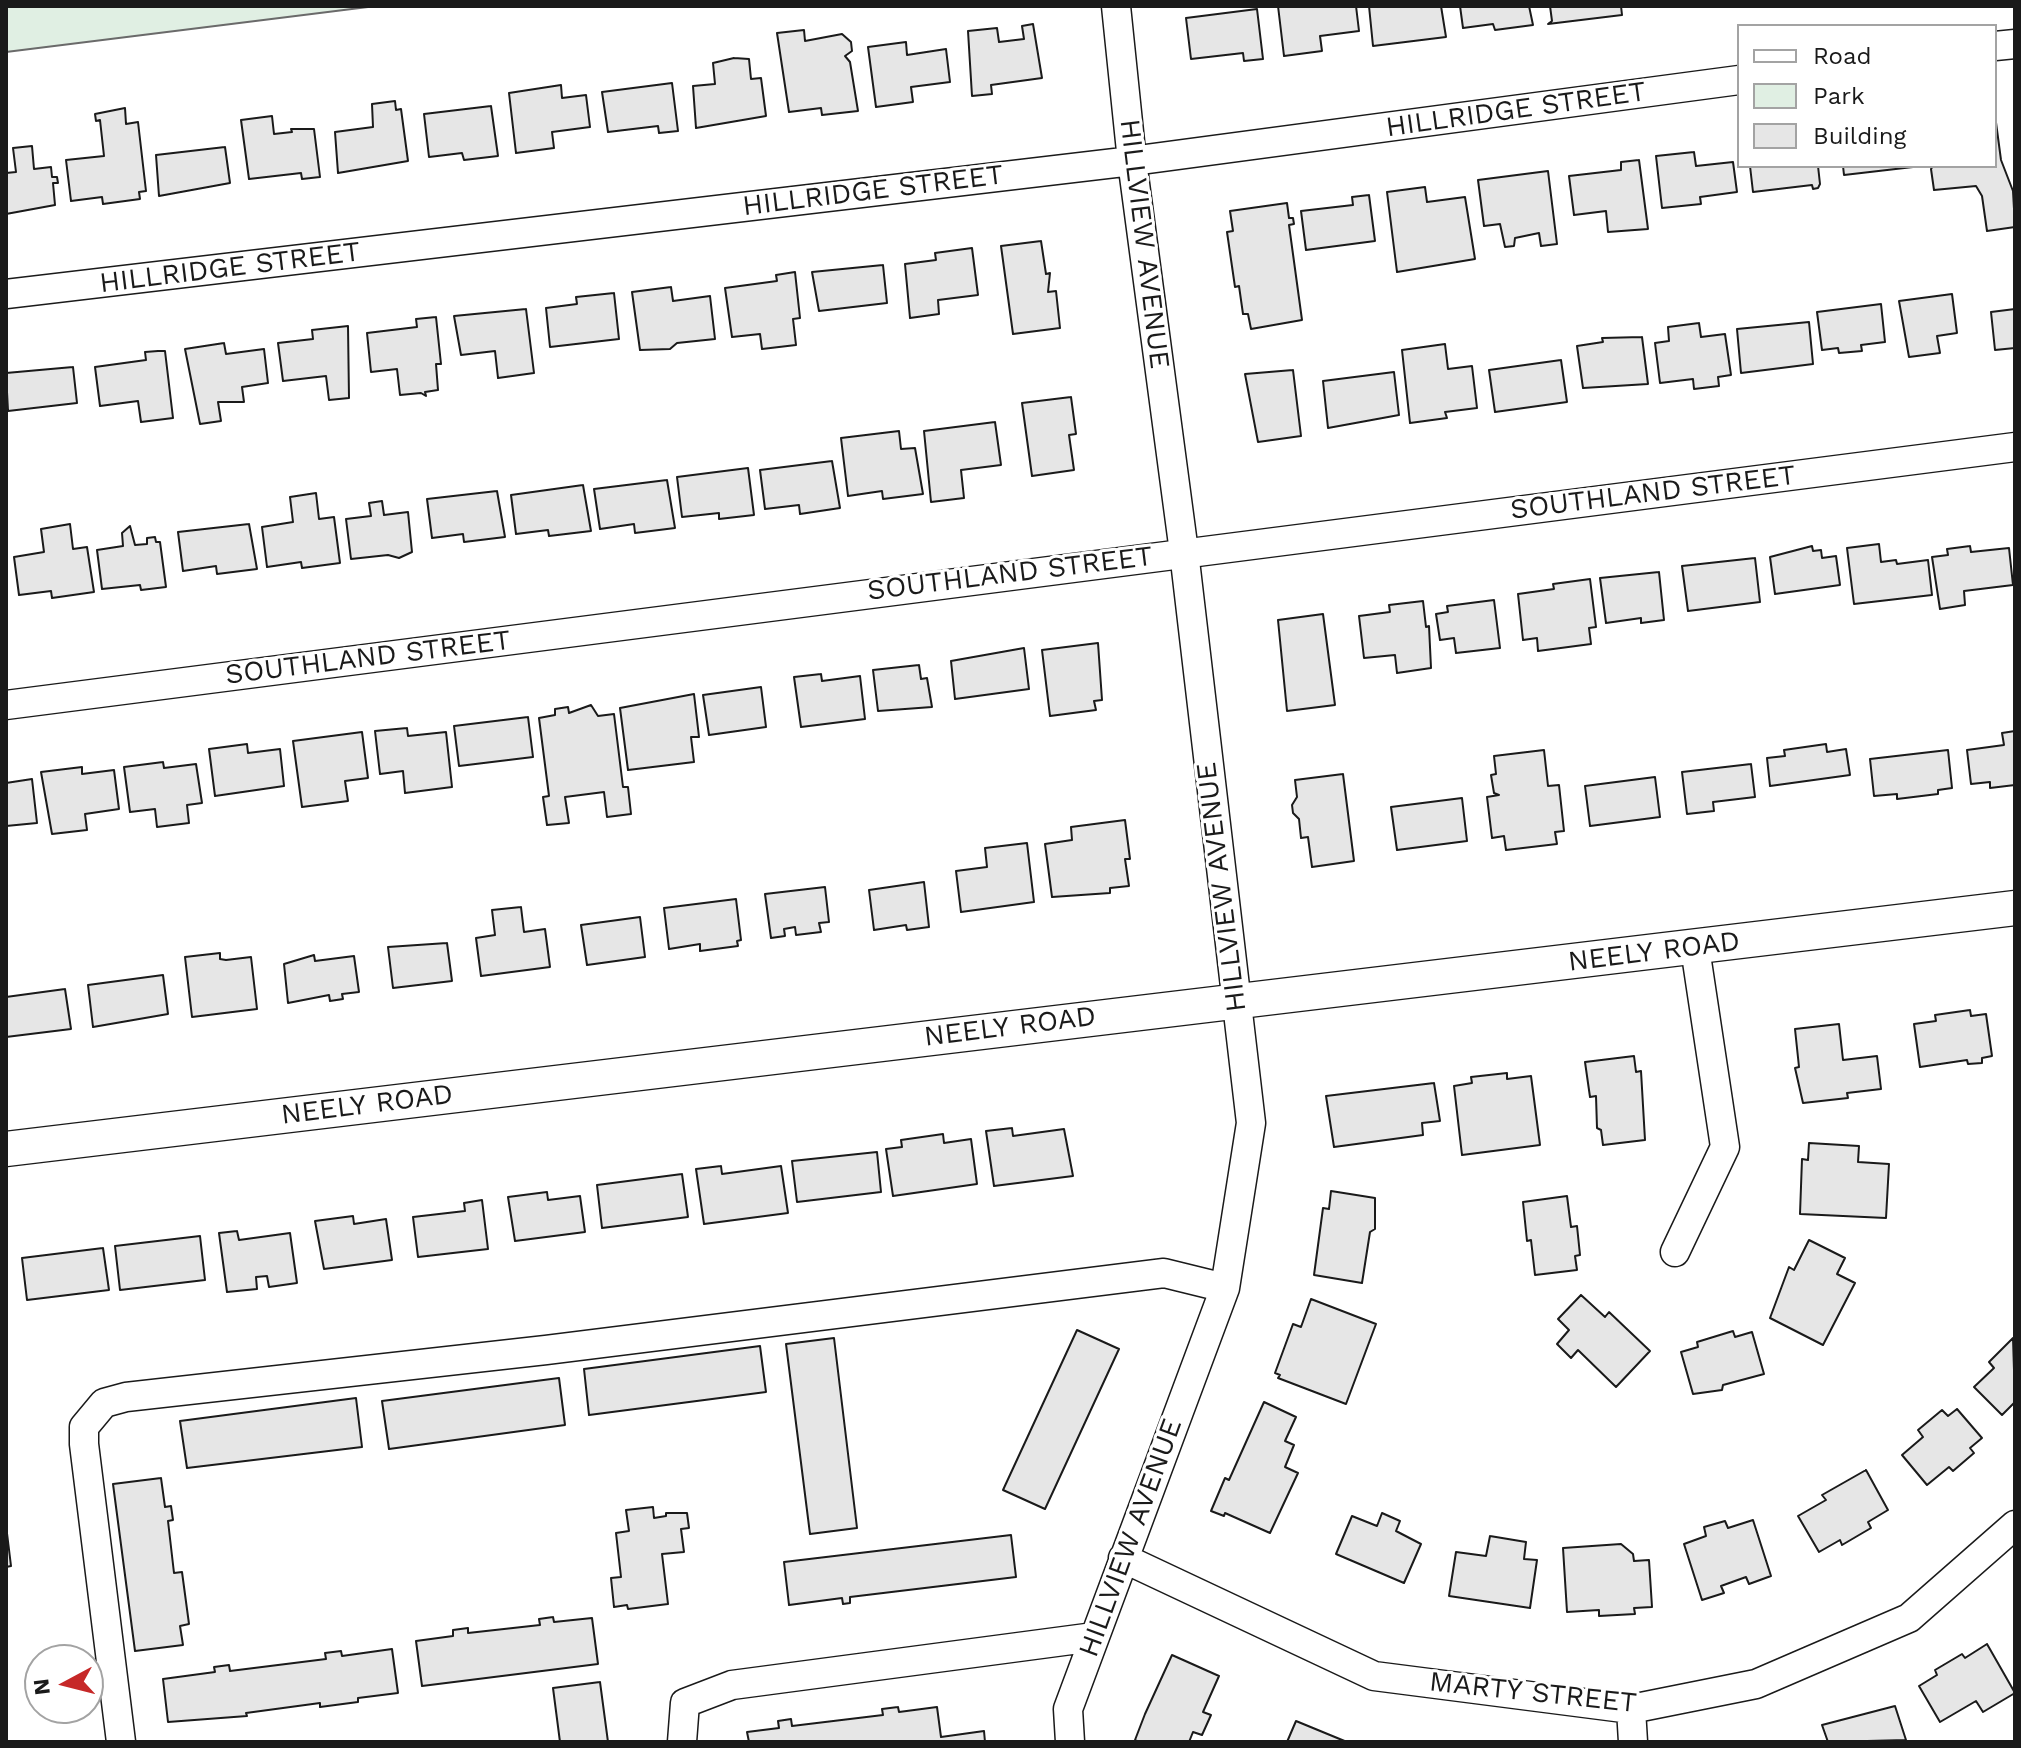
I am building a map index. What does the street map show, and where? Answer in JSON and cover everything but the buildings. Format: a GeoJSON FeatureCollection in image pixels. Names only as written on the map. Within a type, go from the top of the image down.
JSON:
{"type":"FeatureCollection","features":[{"type":"Feature","properties":{"kind":"street","name":"HILLVIEW AVENUE"},"geometry":{"type":"LineString","coordinates":[[1070,1742],[1068,1709],[1225,1288],[1251,1123],[1184,552],[1132,161],[1116,6]]}},
{"type":"Feature","properties":{"kind":"street","name":"HILLRIDGE STREET"},"geometry":{"type":"LineString","coordinates":[[6,294],[1132,161],[1737,80]]}},
{"type":"Feature","properties":{"kind":"street","name":"SOUTHLAND STREET"},"geometry":{"type":"LineString","coordinates":[[6,705],[2015,447]]}},
{"type":"Feature","properties":{"kind":"street","name":"NEELY ROAD"},"geometry":{"type":"LineString","coordinates":[[6,1149],[2015,908]]}},
{"type":"Feature","properties":{"kind":"street"},"geometry":{"type":"LineString","coordinates":[[1675,1252],[1725,1147],[1695,948]]}},
{"type":"Feature","properties":{"kind":"street"},"geometry":{"type":"LineString","coordinates":[[121,1742],[84,1444],[84,1427],[104,1403],[126,1397],[546,1350],[1164,1273],[1225,1288]]}},
{"type":"Feature","properties":{"kind":"street","name":"MARTY STREET"},"geometry":{"type":"LineString","coordinates":[[1123,1558],[1374,1676],[1631,1709],[1756,1684],[1909,1618],[2015,1525]]}},
{"type":"Feature","properties":{"kind":"street"},"geometry":{"type":"LineString","coordinates":[[682,1742],[685,1703],[732,1685],[1094,1637]]}},
{"type":"Feature","properties":{"kind":"street"},"geometry":{"type":"LineString","coordinates":[[1631,1709],[1633,1742]]}},
{"type":"Feature","properties":{"kind":"green space"},"geometry":{"type":"Polygon","coordinates":[[[6,6],[376,6],[6,52],[6,6]]]}}]}
